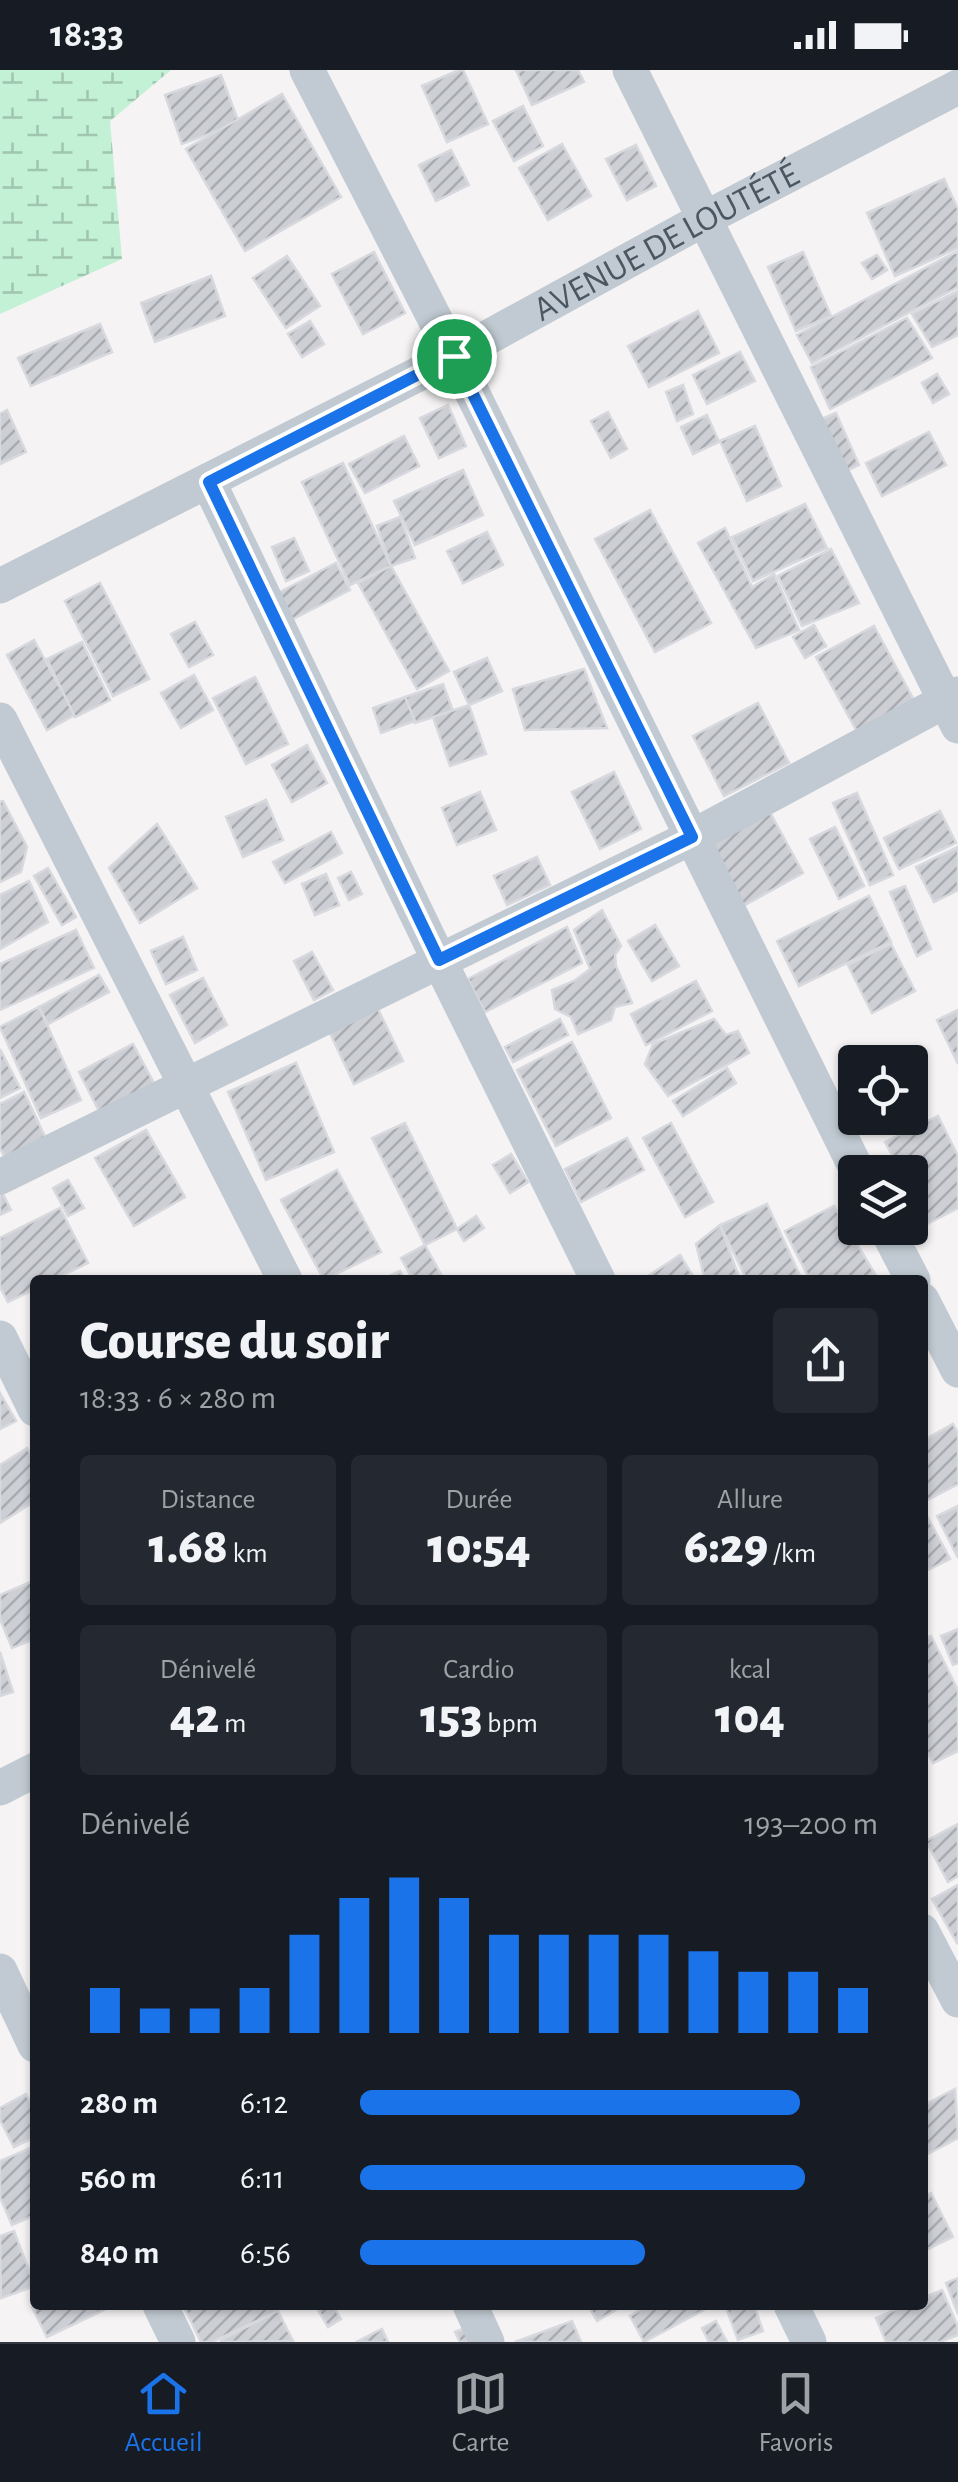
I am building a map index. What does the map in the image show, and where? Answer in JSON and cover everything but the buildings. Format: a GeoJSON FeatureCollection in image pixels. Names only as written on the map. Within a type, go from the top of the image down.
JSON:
{"type":"FeatureCollection","features":[{"type":"Feature","properties":{"kind":"street"},"geometry":{"type":"LineString","coordinates":[[307,70],[454,356],[850,1155]]}},
{"type":"Feature","properties":{"kind":"street"},"geometry":{"type":"LineString","coordinates":[[0,1177],[954,707],[630,70]]}},
{"type":"Feature","properties":{"kind":"street"},"geometry":{"type":"LineString","coordinates":[[952,70],[958,85]]}},
{"type":"Feature","properties":{"kind":"street","name":"AVENUE DE LOUTÉTÉ"},"geometry":{"type":"LineString","coordinates":[[0,586],[454,356],[958,85]]}},
{"type":"Feature","properties":{"kind":"street"},"geometry":{"type":"LineString","coordinates":[[209,482],[596,1275]]}},
{"type":"Feature","properties":{"kind":"street"},"geometry":{"type":"LineString","coordinates":[[0,720],[282,1275]]}},
{"type":"Feature","properties":{"kind":"street"},"geometry":{"type":"LineString","coordinates":[[896,1245],[914,1275]]}},
{"type":"Feature","properties":{"kind":"street"},"geometry":{"type":"LineString","coordinates":[[929,1299],[958,1370]]}},
{"type":"Feature","properties":{"kind":"street"},"geometry":{"type":"LineString","coordinates":[[0,1338],[30,1399]]}},
{"type":"Feature","properties":{"kind":"street"},"geometry":{"type":"LineString","coordinates":[[0,1788],[30,1773]]}},
{"type":"Feature","properties":{"kind":"street"},"geometry":{"type":"LineString","coordinates":[[928,1942],[958,2000]]}},
{"type":"Feature","properties":{"kind":"street"},"geometry":{"type":"LineString","coordinates":[[0,1971],[30,2034]]}},
{"type":"Feature","properties":{"kind":"street"},"geometry":{"type":"LineString","coordinates":[[162,2310],[178,2342]]}},
{"type":"Feature","properties":{"kind":"street"},"geometry":{"type":"LineString","coordinates":[[472,2310],[487,2342]]}},
{"type":"Feature","properties":{"kind":"street"},"geometry":{"type":"LineString","coordinates":[[793,2310],[809,2342]]}},
{"type":"Feature","properties":{"kind":"green space"},"geometry":{"type":"Polygon","coordinates":[[[0,70],[171,70],[110,121],[122,259],[0,314],[0,70]]]}},
{"type":"Feature","properties":{"kind":"route"},"geometry":{"type":"LineString","coordinates":[[454,356],[692,837],[439,960],[209,482],[454,356]]}}]}
